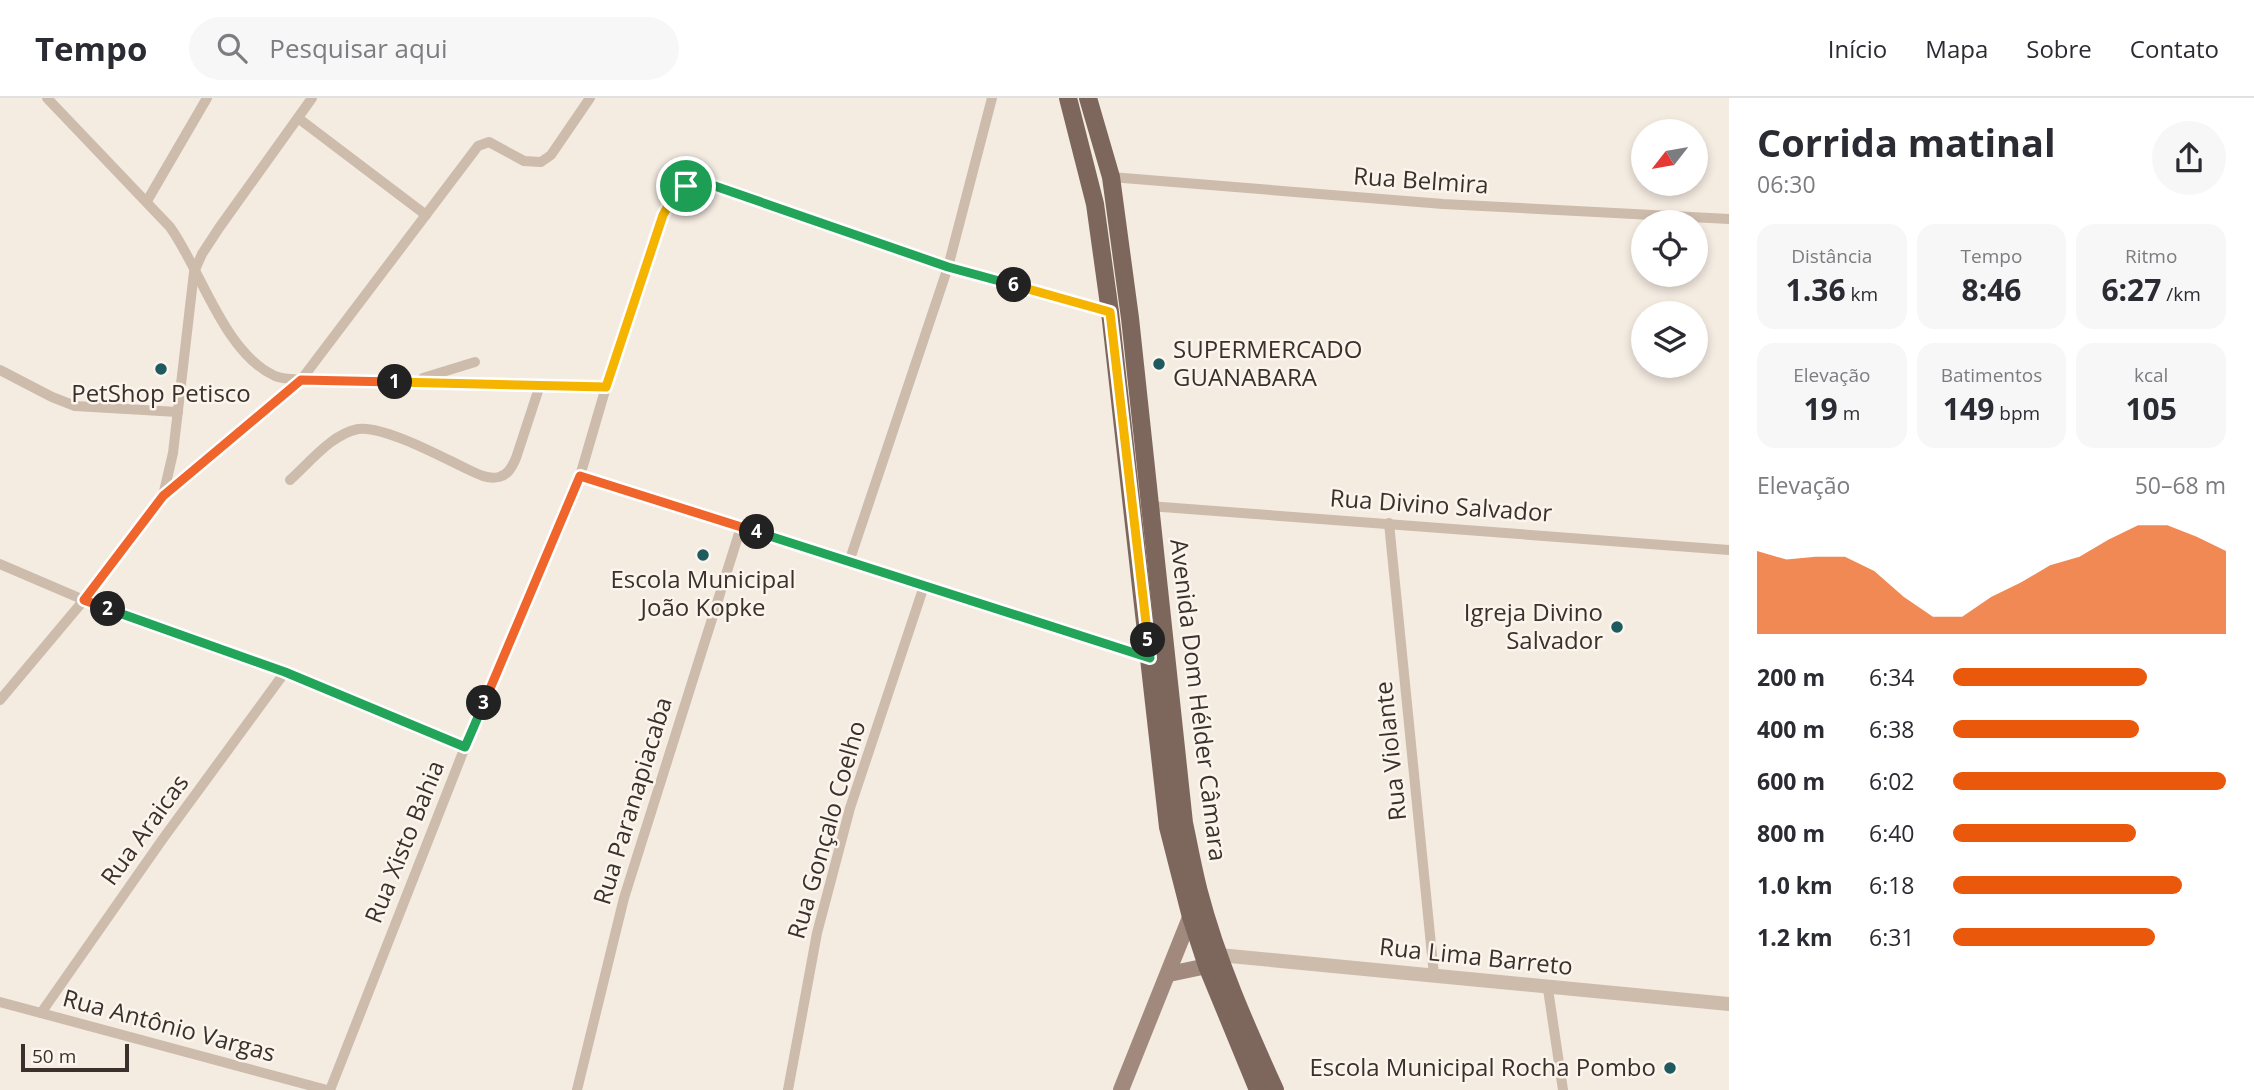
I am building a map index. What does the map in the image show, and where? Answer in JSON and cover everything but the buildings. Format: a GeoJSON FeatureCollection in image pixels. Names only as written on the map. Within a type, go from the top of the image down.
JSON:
{"type":"FeatureCollection","features":[{"type":"Feature","properties":{"kind":"main road","name":"Avenida Dom Hélder Câmara"},"geometry":{"type":"LineString","coordinates":[[1068,98],[1095,204],[1110,312],[1168,827],[1191,916],[1239,1009],[1275,1090]]}},
{"type":"Feature","properties":{"kind":"main road","name":"Avenida Dom Hélder Câmara"},"geometry":{"type":"LineString","coordinates":[[1088,98],[1111,177],[1130,318],[1184,823],[1213,960],[1258,1090]]}},
{"type":"Feature","properties":{"kind":"main road"},"geometry":{"type":"LineString","coordinates":[[1121,1090],[1199,893]]}},
{"type":"Feature","properties":{"kind":"main road"},"geometry":{"type":"LineString","coordinates":[[1169,974],[1213,960]]}},
{"type":"Feature","properties":{"kind":"street"},"geometry":{"type":"LineString","coordinates":[[47,98],[147,201],[182,243],[194,272],[245,354],[258,366],[277,377],[301,380],[606,387]]}},
{"type":"Feature","properties":{"kind":"street"},"geometry":{"type":"LineString","coordinates":[[147,201],[207,98]]}},
{"type":"Feature","properties":{"kind":"street"},"geometry":{"type":"LineString","coordinates":[[163,496],[170,472],[194,272],[219,228],[312,98]]}},
{"type":"Feature","properties":{"kind":"street"},"geometry":{"type":"LineString","coordinates":[[0,701],[84,600],[163,496],[301,380],[478,146],[489,142],[524,161],[535,163],[546,160],[590,98]]}},
{"type":"Feature","properties":{"kind":"street"},"geometry":{"type":"LineString","coordinates":[[849,562],[948,267],[992,98]]}},
{"type":"Feature","properties":{"kind":"street"},"geometry":{"type":"LineString","coordinates":[[298,118],[426,215]]}},
{"type":"Feature","properties":{"kind":"street","name":"Rua Belmira"},"geometry":{"type":"LineString","coordinates":[[1111,177],[1443,204],[1729,219]]}},
{"type":"Feature","properties":{"kind":"street","name":"Rua Xisto Bahia"},"geometry":{"type":"LineString","coordinates":[[328,1090],[465,747],[580,476],[606,387],[663,215],[676,192],[695,183],[709,184],[948,267],[1110,312]]}},
{"type":"Feature","properties":{"kind":"street"},"geometry":{"type":"LineString","coordinates":[[406,382],[475,362]]}},
{"type":"Feature","properties":{"kind":"street"},"geometry":{"type":"LineString","coordinates":[[0,370],[75,406],[178,412]]}},
{"type":"Feature","properties":{"kind":"street"},"geometry":{"type":"LineString","coordinates":[[290,480],[339,436],[360,428],[372,429],[423,448],[483,476],[501,477],[511,469],[540,385]]}},
{"type":"Feature","properties":{"kind":"street"},"geometry":{"type":"LineString","coordinates":[[580,476],[1150,658]]}},
{"type":"Feature","properties":{"kind":"street","name":"Rua Divino Salvador"},"geometry":{"type":"LineString","coordinates":[[1149,506],[1729,550]]}},
{"type":"Feature","properties":{"kind":"street","name":"Rua Violante"},"geometry":{"type":"LineString","coordinates":[[1389,523],[1434,975]]}},
{"type":"Feature","properties":{"kind":"street","name":"Rua Paranapiacaba"},"geometry":{"type":"LineString","coordinates":[[577,1090],[624,898],[741,527]]}},
{"type":"Feature","properties":{"kind":"street"},"geometry":{"type":"LineString","coordinates":[[0,564],[84,600],[285,672],[465,747]]}},
{"type":"Feature","properties":{"kind":"street","name":"Rua Gonçalo Coelho"},"geometry":{"type":"LineString","coordinates":[[788,1090],[817,933],[850,808],[924,586]]}},
{"type":"Feature","properties":{"kind":"street","name":"Rua Araicas"},"geometry":{"type":"LineString","coordinates":[[41,1013],[162,840],[285,672]]}},
{"type":"Feature","properties":{"kind":"street","name":"Rua Lima Barreto"},"geometry":{"type":"LineString","coordinates":[[1213,960],[1434,975],[1548,989],[1729,1004]]}},
{"type":"Feature","properties":{"kind":"street"},"geometry":{"type":"LineString","coordinates":[[1548,989],[1563,1090]]}},
{"type":"Feature","properties":{"kind":"street","name":"Rua Antônio Vargas"},"geometry":{"type":"LineString","coordinates":[[0,1002],[328,1090]]}},
{"type":"Feature","properties":{"kind":"place","name":"SUPERMERCADO GUANABARA"},"geometry":{"type":"Point","coordinates":[1159,364]}},
{"type":"Feature","properties":{"kind":"place","name":"PetShop Petisco"},"geometry":{"type":"Point","coordinates":[161,369]}},
{"type":"Feature","properties":{"kind":"place","name":"Escola Municipal João Kopke"},"geometry":{"type":"Point","coordinates":[703,555]}},
{"type":"Feature","properties":{"kind":"place","name":"Igreja Divino Salvador"},"geometry":{"type":"Point","coordinates":[1617,627]}},
{"type":"Feature","properties":{"kind":"place","name":"Escola Municipal Rocha Pombo"},"geometry":{"type":"Point","coordinates":[1670,1068]}},
{"type":"Feature","properties":{"kind":"route"},"geometry":{"type":"LineString","coordinates":[[695,183],[709,184],[948,267],[1110,312],[1150,658],[580,476],[465,747],[285,672],[84,600],[163,496],[301,380],[606,387],[663,215],[676,192],[686,186],[695,183]]}}]}
